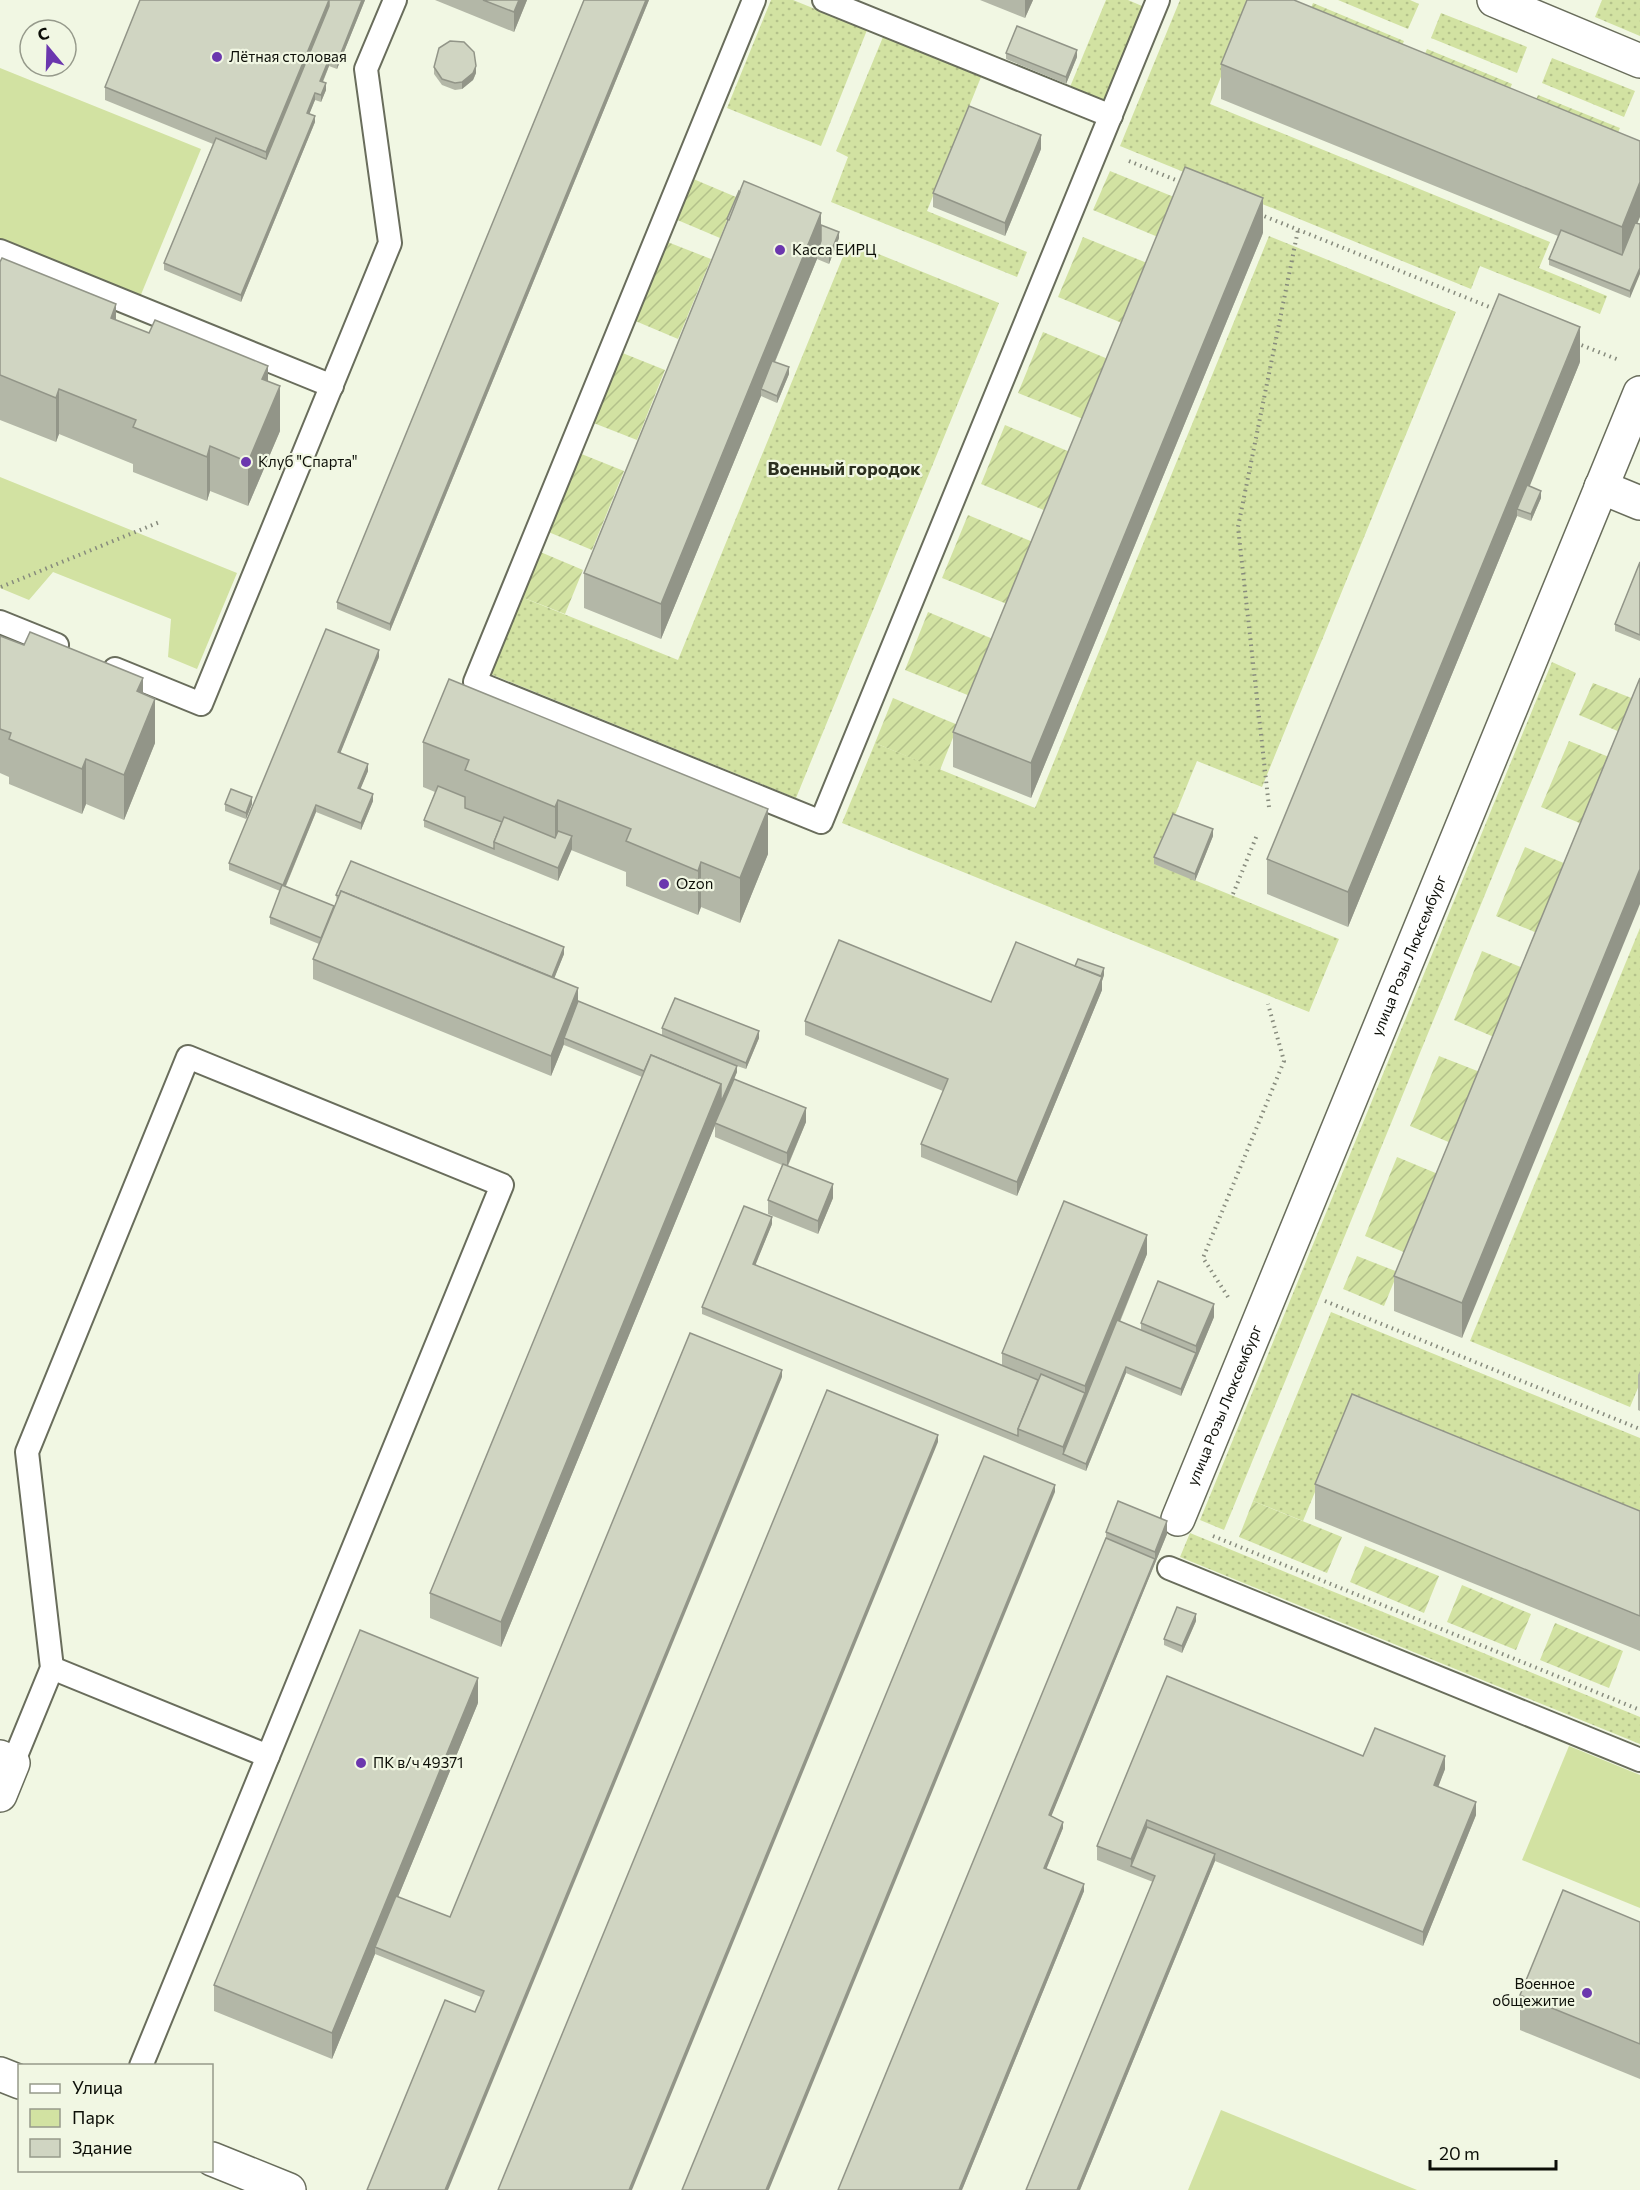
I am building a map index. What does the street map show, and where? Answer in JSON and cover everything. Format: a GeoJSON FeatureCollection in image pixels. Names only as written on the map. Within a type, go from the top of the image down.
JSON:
{"type":"FeatureCollection","features":[{"type":"Feature","properties":{"kind":"street"},"geometry":{"type":"LineString","coordinates":[[1494,0],[1640,61]]}},
{"type":"Feature","properties":{"kind":"street","name":"улица Розы Люксембург"},"geometry":{"type":"LineString","coordinates":[[1178,1519],[1601,487],[1634,379]]}},
{"type":"Feature","properties":{"kind":"street"},"geometry":{"type":"LineString","coordinates":[[1601,487],[1640,502]]}},
{"type":"Feature","properties":{"kind":"street"},"geometry":{"type":"LineString","coordinates":[[0,1795],[7,1760]]}},
{"type":"Feature","properties":{"kind":"street"},"geometry":{"type":"LineString","coordinates":[[0,2074],[18,2081]]}},
{"type":"Feature","properties":{"kind":"street"},"geometry":{"type":"LineString","coordinates":[[213,2159],[289,2190]]}},
{"type":"Feature","properties":{"kind":"lane"},"geometry":{"type":"LineString","coordinates":[[95,661],[201,704],[390,243],[366,69],[395,0]]}},
{"type":"Feature","properties":{"kind":"lane"},"geometry":{"type":"LineString","coordinates":[[754,0],[475,682],[821,822],[1158,0]]}},
{"type":"Feature","properties":{"kind":"lane"},"geometry":{"type":"LineString","coordinates":[[824,0],[1111,116]]}},
{"type":"Feature","properties":{"kind":"lane"},"geometry":{"type":"LineString","coordinates":[[0,251],[332,386]]}},
{"type":"Feature","properties":{"kind":"lane"},"geometry":{"type":"LineString","coordinates":[[0,622],[74,652]]}},
{"type":"Feature","properties":{"kind":"lane"},"geometry":{"type":"LineString","coordinates":[[7,1760],[52,1668],[27,1452],[188,1057],[502,1185],[142,2064]]}},
{"type":"Feature","properties":{"kind":"lane"},"geometry":{"type":"LineString","coordinates":[[1169,1568],[1640,1760]]}},
{"type":"Feature","properties":{"kind":"lane"},"geometry":{"type":"LineString","coordinates":[[52,1668],[268,1756]]}},
{"type":"Feature","properties":{"kind":"path"},"geometry":{"type":"LineString","coordinates":[[1097,148],[1193,187]]}},
{"type":"Feature","properties":{"kind":"path"},"geometry":{"type":"LineString","coordinates":[[1256,213],[1498,311]]}},
{"type":"Feature","properties":{"kind":"path"},"geometry":{"type":"LineString","coordinates":[[1269,807],[1238,527],[1298,230]]}},
{"type":"Feature","properties":{"kind":"path"},"geometry":{"type":"LineString","coordinates":[[1574,342],[1634,379]]}},
{"type":"Feature","properties":{"kind":"path"},"geometry":{"type":"LineString","coordinates":[[0,588],[162,521]]}},
{"type":"Feature","properties":{"kind":"path"},"geometry":{"type":"LineString","coordinates":[[1233,894],[1257,835]]}},
{"type":"Feature","properties":{"kind":"path"},"geometry":{"type":"LineString","coordinates":[[1203,1258],[1284,1061],[1268,1004]]}},
{"type":"Feature","properties":{"kind":"path"},"geometry":{"type":"LineString","coordinates":[[1325,1301],[1640,1429]]}},
{"type":"Feature","properties":{"kind":"path"},"geometry":{"type":"LineString","coordinates":[[1178,1519],[1227,1542],[1640,1710]]}},
{"type":"Feature","properties":{"kind":"green space"},"geometry":{"type":"Polygon","coordinates":[[[771,0],[793,0],[867,30],[821,146],[727,108],[771,0]]]}},
{"type":"Feature","properties":{"kind":"green space"},"geometry":{"type":"Polygon","coordinates":[[[1106,0],[1128,0],[1149,9],[1110,104],[1070,87],[1106,0]]]}},
{"type":"Feature","properties":{"kind":"green space"},"geometry":{"type":"Polygon","coordinates":[[[1180,0],[1252,0],[1210,104],[1550,242],[1539,268],[1607,296],[1600,314],[1480,266],[1471,289],[1120,146],[1180,0]]]}},
{"type":"Feature","properties":{"kind":"green space"},"geometry":{"type":"Polygon","coordinates":[[[1338,0],[1410,0],[1419,4],[1408,29],[1338,0]]]}},
{"type":"Feature","properties":{"kind":"green space"},"geometry":{"type":"Polygon","coordinates":[[[1602,0],[1640,0],[1640,36],[1595,17],[1602,0]]]}},
{"type":"Feature","properties":{"kind":"green space"},"geometry":{"type":"Polygon","coordinates":[[[1313,3],[1404,41],[1396,59],[1305,23],[1313,3]]]}},
{"type":"Feature","properties":{"kind":"green space"},"geometry":{"type":"Polygon","coordinates":[[[1441,13],[1527,47],[1517,73],[1431,38],[1441,13]]]}},
{"type":"Feature","properties":{"kind":"green space"},"geometry":{"type":"Polygon","coordinates":[[[883,37],[981,77],[927,211],[1027,252],[1017,277],[831,202],[848,157],[836,151],[883,37]]]}},
{"type":"Feature","properties":{"kind":"green space"},"geometry":{"type":"Polygon","coordinates":[[[1427,49],[1512,84],[1504,103],[1419,68],[1427,49]]]}},
{"type":"Feature","properties":{"kind":"green space"},"geometry":{"type":"Polygon","coordinates":[[[1552,58],[1635,91],[1624,117],[1542,83],[1552,58]]]}},
{"type":"Feature","properties":{"kind":"green space"},"geometry":{"type":"Polygon","coordinates":[[[0,68],[18,75],[18,78],[25,78],[201,149],[140,297],[0,240],[0,68]]]}},
{"type":"Feature","properties":{"kind":"green space"},"geometry":{"type":"Polygon","coordinates":[[[1538,95],[1620,128],[1612,146],[1530,113],[1538,95]]]}},
{"type":"Feature","properties":{"kind":"green space"},"geometry":{"type":"Polygon","coordinates":[[[1110,171],[1174,197],[1158,237],[1093,210],[1110,171]]]}},
{"type":"Feature","properties":{"kind":"green space"},"geometry":{"type":"Polygon","coordinates":[[[691,178],[736,197],[720,238],[675,219],[691,178]]]}},
{"type":"Feature","properties":{"kind":"green space"},"geometry":{"type":"Polygon","coordinates":[[[1269,236],[1456,312],[1262,787],[1197,761],[1155,864],[1339,939],[1309,1012],[842,823],[875,743],[1035,808],[1269,236]]]}},
{"type":"Feature","properties":{"kind":"green space"},"geometry":{"type":"Polygon","coordinates":[[[1083,237],[1147,263],[1122,323],[1058,297],[1083,237]]]}},
{"type":"Feature","properties":{"kind":"green space"},"geometry":{"type":"Polygon","coordinates":[[[665,241],[711,259],[678,339],[633,320],[665,241]]]}},
{"type":"Feature","properties":{"kind":"green space"},"geometry":{"type":"Polygon","coordinates":[[[849,242],[999,303],[796,798],[488,673],[519,596],[678,660],[849,242]]]}},
{"type":"Feature","properties":{"kind":"green space"},"geometry":{"type":"Polygon","coordinates":[[[1043,332],[1108,359],[1083,419],[1018,393],[1043,332]]]}},
{"type":"Feature","properties":{"kind":"green space"},"geometry":{"type":"Polygon","coordinates":[[[620,352],[665,370],[637,440],[591,422],[620,352]]]}},
{"type":"Feature","properties":{"kind":"green space"},"geometry":{"type":"Polygon","coordinates":[[[1005,425],[1070,452],[1046,511],[981,484],[1005,425]]]}},
{"type":"Feature","properties":{"kind":"green space"},"geometry":{"type":"Polygon","coordinates":[[[579,453],[624,471],[592,550],[546,531],[579,453]]]}},
{"type":"Feature","properties":{"kind":"green space"},"geometry":{"type":"Polygon","coordinates":[[[0,477],[237,573],[197,669],[168,657],[171,619],[53,572],[29,600],[0,588],[0,477]]]}},
{"type":"Feature","properties":{"kind":"green space"},"geometry":{"type":"Polygon","coordinates":[[[968,515],[1033,542],[1007,604],[942,578],[968,515]]]}},
{"type":"Feature","properties":{"kind":"green space"},"geometry":{"type":"Polygon","coordinates":[[[538,551],[583,570],[565,614],[519,596],[538,551]]]}},
{"type":"Feature","properties":{"kind":"green space"},"geometry":{"type":"Polygon","coordinates":[[[928,612],[993,639],[970,696],[905,670],[928,612]]]}},
{"type":"Feature","properties":{"kind":"green space"},"geometry":{"type":"Polygon","coordinates":[[[1552,662],[1576,673],[1224,1530],[1200,1520],[1552,662]]]}},
{"type":"Feature","properties":{"kind":"green space"},"geometry":{"type":"Polygon","coordinates":[[[1593,683],[1634,699],[1620,732],[1579,715],[1593,683]]]}},
{"type":"Feature","properties":{"kind":"green space"},"geometry":{"type":"Polygon","coordinates":[[[893,698],[958,725],[940,770],[875,743],[893,698]]]}},
{"type":"Feature","properties":{"kind":"green space"},"geometry":{"type":"Polygon","coordinates":[[[1569,741],[1609,757],[1582,824],[1541,807],[1569,741]]]}},
{"type":"Feature","properties":{"kind":"green space"},"geometry":{"type":"Polygon","coordinates":[[[1525,847],[1566,864],[1537,933],[1496,916],[1525,847]]]}},
{"type":"Feature","properties":{"kind":"green space"},"geometry":{"type":"Polygon","coordinates":[[[1640,928],[1640,1383],[1630,1407],[1470,1341],[1640,928]]]}},
{"type":"Feature","properties":{"kind":"green space"},"geometry":{"type":"Polygon","coordinates":[[[1482,951],[1523,968],[1494,1037],[1454,1020],[1482,951]]]}},
{"type":"Feature","properties":{"kind":"green space"},"geometry":{"type":"Polygon","coordinates":[[[1439,1056],[1480,1072],[1451,1143],[1410,1126],[1439,1056]]]}},
{"type":"Feature","properties":{"kind":"green space"},"geometry":{"type":"Polygon","coordinates":[[[1397,1157],[1438,1174],[1406,1253],[1365,1236],[1397,1157]]]}},
{"type":"Feature","properties":{"kind":"green space"},"geometry":{"type":"Polygon","coordinates":[[[1357,1256],[1398,1272],[1384,1306],[1343,1289],[1357,1256]]]}},
{"type":"Feature","properties":{"kind":"green space"},"geometry":{"type":"Polygon","coordinates":[[[1331,1312],[1640,1438],[1640,1536],[1346,1417],[1303,1521],[1253,1501],[1331,1312]]]}},
{"type":"Feature","properties":{"kind":"green space"},"geometry":{"type":"Polygon","coordinates":[[[1253,1501],[1342,1537],[1327,1573],[1239,1537],[1253,1501]]]}},
{"type":"Feature","properties":{"kind":"green space"},"geometry":{"type":"Polygon","coordinates":[[[1190,1533],[1640,1717],[1640,1744],[1180,1557],[1190,1533]]]}},
{"type":"Feature","properties":{"kind":"green space"},"geometry":{"type":"Polygon","coordinates":[[[1365,1546],[1439,1576],[1424,1613],[1350,1582],[1365,1546]]]}},
{"type":"Feature","properties":{"kind":"green space"},"geometry":{"type":"Polygon","coordinates":[[[1462,1585],[1531,1614],[1516,1650],[1447,1622],[1462,1585]]]}},
{"type":"Feature","properties":{"kind":"green space"},"geometry":{"type":"Polygon","coordinates":[[[1555,1623],[1623,1651],[1609,1688],[1540,1660],[1555,1623]]]}},
{"type":"Feature","properties":{"kind":"green space"},"geometry":{"type":"Polygon","coordinates":[[[1569,1746],[1640,1775],[1640,1908],[1522,1860],[1569,1746]]]}},
{"type":"Feature","properties":{"kind":"green space"},"geometry":{"type":"Polygon","coordinates":[[[1221,2110],[1417,2190],[1188,2190],[1221,2110]]]}},
{"type":"Feature","properties":{"kind":"building","name":"Лётная столовая"},"geometry":{"type":"Polygon","coordinates":[[[140,0],[329,0],[266,152],[105,87],[140,0]]]}},
{"type":"Feature","properties":{"kind":"building"},"geometry":{"type":"Polygon","coordinates":[[[329,0],[362,0],[337,63],[329,59],[320,81],[326,83],[321,95],[315,93],[307,113],[315,116],[241,295],[164,263],[216,138],[266,159],[329,6],[329,0]]]}},
{"type":"Feature","properties":{"kind":"building"},"geometry":{"type":"Polygon","coordinates":[[[483,0],[519,0],[514,12],[483,0]]]}},
{"type":"Feature","properties":{"kind":"building"},"geometry":{"type":"Polygon","coordinates":[[[584,0],[646,0],[390,624],[337,602],[584,0]]]}},
{"type":"Feature","properties":{"kind":"building"},"geometry":{"type":"Polygon","coordinates":[[[1247,0],[1294,0],[1640,141],[1640,182],[1622,227],[1221,64],[1247,0]]]}},
{"type":"Feature","properties":{"kind":"building"},"geometry":{"type":"Polygon","coordinates":[[[1017,26],[1077,50],[1066,77],[1006,53],[1017,26]]]}},
{"type":"Feature","properties":{"kind":"building"},"geometry":{"type":"Polygon","coordinates":[[[450,41],[464,42],[474,52],[476,66],[473,73],[462,82],[455,83],[442,79],[434,67],[439,48],[450,41]]]}},
{"type":"Feature","properties":{"kind":"building"},"geometry":{"type":"Polygon","coordinates":[[[969,106],[1041,135],[1005,223],[933,193],[969,106]]]}},
{"type":"Feature","properties":{"kind":"building"},"geometry":{"type":"Polygon","coordinates":[[[1185,167],[1263,198],[1031,763],[953,732],[1185,167]]]}},
{"type":"Feature","properties":{"kind":"building"},"geometry":{"type":"Polygon","coordinates":[[[744,181],[821,213],[661,604],[584,573],[744,181]]]}},
{"type":"Feature","properties":{"kind":"building"},"geometry":{"type":"Polygon","coordinates":[[[740,192],[729,220],[727,219],[740,192]]]}},
{"type":"Feature","properties":{"kind":"building"},"geometry":{"type":"Polygon","coordinates":[[[1635,223],[1640,224],[1640,268],[1630,291],[1549,259],[1561,230],[1622,255],[1635,223]]]}},
{"type":"Feature","properties":{"kind":"building"},"geometry":{"type":"Polygon","coordinates":[[[821,225],[839,232],[829,257],[817,253],[821,241],[821,225]]]}},
{"type":"Feature","properties":{"kind":"building"},"geometry":{"type":"Polygon","coordinates":[[[2,258],[116,304],[111,318],[149,333],[155,320],[268,366],[262,379],[280,386],[248,462],[210,446],[207,457],[133,427],[136,420],[59,389],[56,398],[0,375],[0,262],[2,258]]]}},
{"type":"Feature","properties":{"kind":"building"},"geometry":{"type":"Polygon","coordinates":[[[1499,294],[1580,327],[1348,892],[1267,859],[1499,294]]]}},
{"type":"Feature","properties":{"kind":"building"},"geometry":{"type":"Polygon","coordinates":[[[772,361],[789,367],[777,396],[761,389],[772,361]]]}},
{"type":"Feature","properties":{"kind":"building"},"geometry":{"type":"Polygon","coordinates":[[[1527,485],[1541,491],[1531,514],[1517,509],[1527,485]]]}},
{"type":"Feature","properties":{"kind":"building"},"geometry":{"type":"Polygon","coordinates":[[[1640,562],[1640,635],[1615,624],[1640,562]]]}},
{"type":"Feature","properties":{"kind":"building"},"geometry":{"type":"Polygon","coordinates":[[[326,629],[379,650],[338,752],[368,764],[358,788],[373,794],[361,823],[316,805],[283,885],[229,863],[326,629]]]}},
{"type":"Feature","properties":{"kind":"building"},"geometry":{"type":"Polygon","coordinates":[[[30,632],[143,678],[137,691],[155,699],[124,775],[86,759],[82,769],[9,739],[11,733],[0,729],[0,636],[24,645],[30,632]]]}},
{"type":"Feature","properties":{"kind":"building"},"geometry":{"type":"Polygon","coordinates":[[[1640,678],[1640,869],[1462,1303],[1394,1276],[1640,678]]]}},
{"type":"Feature","properties":{"kind":"building"},"geometry":{"type":"Polygon","coordinates":[[[449,679],[768,809],[740,878],[701,862],[698,871],[626,841],[631,829],[558,800],[555,807],[465,770],[469,760],[423,742],[449,679]]]}},
{"type":"Feature","properties":{"kind":"building"},"geometry":{"type":"Polygon","coordinates":[[[438,786],[465,797],[465,808],[502,822],[494,842],[494,849],[424,820],[438,786]]]}},
{"type":"Feature","properties":{"kind":"building"},"geometry":{"type":"Polygon","coordinates":[[[231,789],[252,797],[246,813],[225,804],[231,789]]]}},
{"type":"Feature","properties":{"kind":"building"},"geometry":{"type":"Polygon","coordinates":[[[1173,814],[1213,829],[1195,874],[1154,857],[1173,814]]]}},
{"type":"Feature","properties":{"kind":"building"},"geometry":{"type":"Polygon","coordinates":[[[504,817],[555,838],[558,831],[572,836],[558,868],[494,842],[504,817]]]}},
{"type":"Feature","properties":{"kind":"building"},"geometry":{"type":"Polygon","coordinates":[[[351,861],[564,947],[552,977],[341,891],[339,896],[336,895],[351,861]]]}},
{"type":"Feature","properties":{"kind":"building"},"geometry":{"type":"Polygon","coordinates":[[[282,885],[334,906],[321,938],[270,917],[282,885]]]}},
{"type":"Feature","properties":{"kind":"building"},"geometry":{"type":"Polygon","coordinates":[[[341,891],[578,988],[551,1056],[313,959],[341,891]]]}},
{"type":"Feature","properties":{"kind":"building"},"geometry":{"type":"Polygon","coordinates":[[[839,940],[991,1002],[1016,942],[1102,977],[1017,1182],[921,1144],[948,1079],[805,1021],[839,940]]]}},
{"type":"Feature","properties":{"kind":"building"},"geometry":{"type":"Polygon","coordinates":[[[1078,959],[1104,968],[1101,976],[1075,966],[1078,959]]]}},
{"type":"Feature","properties":{"kind":"building"},"geometry":{"type":"Polygon","coordinates":[[[675,998],[759,1031],[746,1063],[662,1028],[675,998]]]}},
{"type":"Feature","properties":{"kind":"building"},"geometry":{"type":"Polygon","coordinates":[[[578,1001],[737,1066],[721,1102],[721,1084],[651,1055],[644,1071],[564,1038],[578,1001]]]}},
{"type":"Feature","properties":{"kind":"building"},"geometry":{"type":"Polygon","coordinates":[[[651,1055],[721,1084],[501,1622],[430,1593],[651,1055]]]}},
{"type":"Feature","properties":{"kind":"building"},"geometry":{"type":"Polygon","coordinates":[[[734,1079],[806,1108],[787,1153],[715,1123],[734,1079]]]}},
{"type":"Feature","properties":{"kind":"building"},"geometry":{"type":"Polygon","coordinates":[[[783,1164],[833,1184],[818,1221],[768,1200],[783,1164]]]}},
{"type":"Feature","properties":{"kind":"building"},"geometry":{"type":"Polygon","coordinates":[[[1064,1201],[1147,1235],[1085,1386],[1002,1353],[1064,1201]]]}},
{"type":"Feature","properties":{"kind":"building"},"geometry":{"type":"Polygon","coordinates":[[[744,1206],[772,1217],[753,1264],[1038,1380],[1018,1429],[1018,1436],[702,1307],[744,1206]]]}},
{"type":"Feature","properties":{"kind":"building"},"geometry":{"type":"Polygon","coordinates":[[[1158,1281],[1214,1304],[1196,1346],[1141,1323],[1158,1281]]]}},
{"type":"Feature","properties":{"kind":"building"},"geometry":{"type":"Polygon","coordinates":[[[1117,1320],[1196,1353],[1181,1389],[1126,1367],[1086,1464],[1063,1454],[1117,1320]]]}},
{"type":"Feature","properties":{"kind":"building"},"geometry":{"type":"Polygon","coordinates":[[[690,1333],[782,1370],[445,2190],[367,2190],[445,2000],[475,2012],[484,1991],[375,1947],[396,1896],[450,1917],[690,1333]]]}},
{"type":"Feature","properties":{"kind":"building"},"geometry":{"type":"Polygon","coordinates":[[[1041,1374],[1085,1393],[1063,1447],[1018,1429],[1041,1374]]]}},
{"type":"Feature","properties":{"kind":"building"},"geometry":{"type":"Polygon","coordinates":[[[827,1390],[938,1435],[629,2190],[498,2190],[827,1390]]]}},
{"type":"Feature","properties":{"kind":"building"},"geometry":{"type":"Polygon","coordinates":[[[1352,1394],[1640,1511],[1640,1616],[1315,1484],[1352,1394]]]}},
{"type":"Feature","properties":{"kind":"building"},"geometry":{"type":"Polygon","coordinates":[[[984,1456],[1055,1485],[766,2190],[682,2190],[984,1456]]]}},
{"type":"Feature","properties":{"kind":"building"},"geometry":{"type":"Polygon","coordinates":[[[1118,1501],[1167,1521],[1155,1552],[1106,1532],[1118,1501]]]}},
{"type":"Feature","properties":{"kind":"building"},"geometry":{"type":"Polygon","coordinates":[[[1106,1538],[1155,1559],[1049,1815],[1063,1822],[1044,1868],[1084,1884],[959,2190],[838,2190],[1106,1538]]]}},
{"type":"Feature","properties":{"kind":"building"},"geometry":{"type":"Polygon","coordinates":[[[1177,1607],[1196,1614],[1182,1646],[1164,1639],[1177,1607]]]}},
{"type":"Feature","properties":{"kind":"building"},"geometry":{"type":"Polygon","coordinates":[[[360,1630],[478,1678],[332,2033],[214,1985],[360,1630]]]}},
{"type":"Feature","properties":{"kind":"building"},"geometry":{"type":"Polygon","coordinates":[[[1167,1676],[1363,1756],[1375,1728],[1445,1756],[1434,1785],[1476,1802],[1423,1932],[1147,1820],[1131,1859],[1097,1846],[1167,1676]]]}},
{"type":"Feature","properties":{"kind":"building"},"geometry":{"type":"Polygon","coordinates":[[[1147,1827],[1215,1854],[1077,2190],[1026,2190],[1155,1876],[1131,1866],[1147,1827]]]}},
{"type":"Feature","properties":{"kind":"building","name":"Военное общежитие"},"geometry":{"type":"Polygon","coordinates":[[[1563,1890],[1640,1922],[1640,2044],[1520,1995],[1563,1890]]]}},
{"type":"Feature","properties":{"kind":"place","name":"Лётная столовая"},"geometry":{"type":"Point","coordinates":[217,57]}},
{"type":"Feature","properties":{"kind":"place","name":"Касса ЕИРЦ"},"geometry":{"type":"Point","coordinates":[780,250]}},
{"type":"Feature","properties":{"kind":"place","name":"Клуб \"Спарта\""},"geometry":{"type":"Point","coordinates":[246,462]}},
{"type":"Feature","properties":{"kind":"place","name":"Ozon"},"geometry":{"type":"Point","coordinates":[664,884]}},
{"type":"Feature","properties":{"kind":"place","name":"ПК в/ч 49371"},"geometry":{"type":"Point","coordinates":[361,1763]}},
{"type":"Feature","properties":{"kind":"place","name":"Военное общежитие"},"geometry":{"type":"Point","coordinates":[1587,1993]}},
{"type":"Feature","properties":{"kind":"district","name":"Военный городок"},"geometry":{"type":"Point","coordinates":[844,469]}}]}
